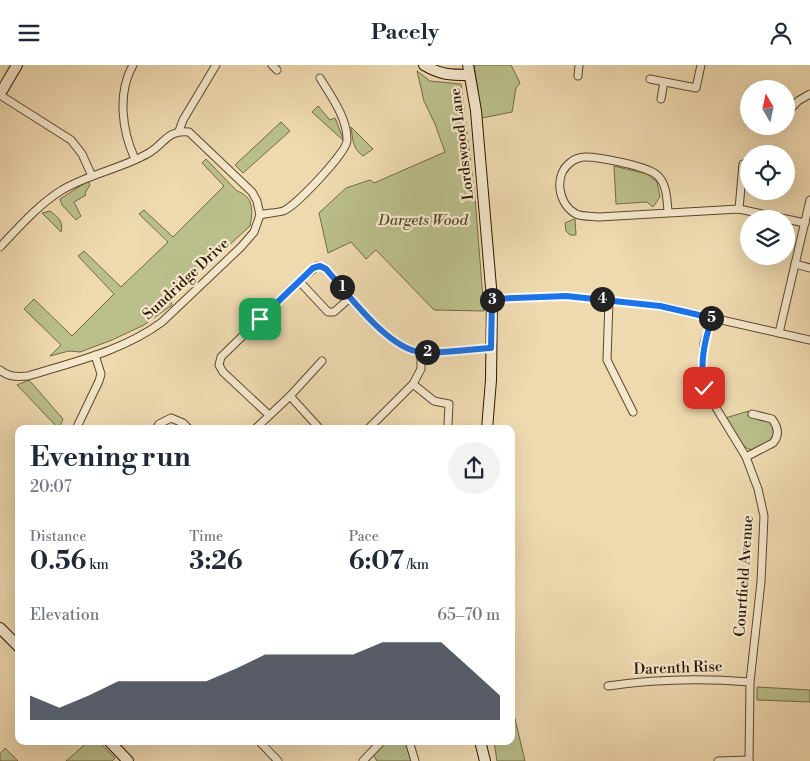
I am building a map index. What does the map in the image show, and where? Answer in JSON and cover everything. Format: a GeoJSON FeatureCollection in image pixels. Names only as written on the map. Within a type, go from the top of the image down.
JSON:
{"type":"FeatureCollection","features":[{"type":"Feature","properties":{"kind":"street"},"geometry":{"type":"LineString","coordinates":[[17,65],[0,94],[71,140],[82,154],[92,176]]}},
{"type":"Feature","properties":{"kind":"street"},"geometry":{"type":"LineString","coordinates":[[133,65],[126,84],[123,103],[126,135],[135,159]]}},
{"type":"Feature","properties":{"kind":"street"},"geometry":{"type":"LineString","coordinates":[[179,131],[183,120],[216,65]]}},
{"type":"Feature","properties":{"kind":"street"},"geometry":{"type":"LineString","coordinates":[[424,65],[437,73],[450,75],[468,70]]}},
{"type":"Feature","properties":{"kind":"street"},"geometry":{"type":"LineString","coordinates":[[578,76],[579,65]]}},
{"type":"Feature","properties":{"kind":"street"},"geometry":{"type":"LineString","coordinates":[[650,79],[696,88],[701,65]]}},
{"type":"Feature","properties":{"kind":"street","name":"Lordswood Lane"},"geometry":{"type":"LineString","coordinates":[[468,70],[476,111],[492,299],[491,379],[487,425]]}},
{"type":"Feature","properties":{"kind":"street"},"geometry":{"type":"LineString","coordinates":[[0,247],[48,199],[92,176],[148,154],[171,134],[179,131],[189,132],[252,192],[257,201],[260,215],[283,211],[295,204],[341,154],[347,142],[345,126],[334,101],[320,78]]}},
{"type":"Feature","properties":{"kind":"street"},"geometry":{"type":"LineString","coordinates":[[662,99],[664,82]]}},
{"type":"Feature","properties":{"kind":"street"},"geometry":{"type":"LineString","coordinates":[[795,104],[810,94]]}},
{"type":"Feature","properties":{"kind":"street"},"geometry":{"type":"LineString","coordinates":[[668,212],[664,185],[658,175],[648,170],[599,157],[582,157],[571,162],[562,174],[560,194],[570,210],[579,215],[599,217],[668,212],[745,210]]}},
{"type":"Feature","properties":{"kind":"street"},"geometry":{"type":"LineString","coordinates":[[740,209],[741,200]]}},
{"type":"Feature","properties":{"kind":"street"},"geometry":{"type":"LineString","coordinates":[[810,200],[795,264],[810,268]]}},
{"type":"Feature","properties":{"kind":"street","name":"Sundridge Drive"},"geometry":{"type":"LineString","coordinates":[[0,370],[19,377],[28,376],[96,355],[150,331],[162,322],[241,247],[254,232],[260,215]]}},
{"type":"Feature","properties":{"kind":"street"},"geometry":{"type":"LineString","coordinates":[[795,221],[805,223]]}},
{"type":"Feature","properties":{"kind":"street"},"geometry":{"type":"LineString","coordinates":[[779,333],[795,265]]}},
{"type":"Feature","properties":{"kind":"street"},"geometry":{"type":"LineString","coordinates":[[269,415],[223,372],[219,365],[221,357],[316,266],[326,269],[375,324],[396,343],[408,349],[421,353],[491,348]]}},
{"type":"Feature","properties":{"kind":"street"},"geometry":{"type":"LineString","coordinates":[[299,281],[328,312],[334,313],[351,297]]}},
{"type":"Feature","properties":{"kind":"street"},"geometry":{"type":"LineString","coordinates":[[492,299],[566,296],[660,306],[810,340]]}},
{"type":"Feature","properties":{"kind":"street"},"geometry":{"type":"LineString","coordinates":[[609,300],[606,347],[608,361],[633,412]]}},
{"type":"Feature","properties":{"kind":"street","name":"Courtfield Avenue"},"geometry":{"type":"LineString","coordinates":[[712,318],[704,343],[702,371],[704,388],[746,457],[758,489],[764,516],[761,581],[750,682],[749,761]]}},
{"type":"Feature","properties":{"kind":"street"},"geometry":{"type":"LineString","coordinates":[[372,425],[413,383],[421,369],[421,353]]}},
{"type":"Feature","properties":{"kind":"street"},"geometry":{"type":"LineString","coordinates":[[78,425],[100,381],[101,373],[96,355]]}},
{"type":"Feature","properties":{"kind":"street"},"geometry":{"type":"LineString","coordinates":[[259,425],[290,396],[322,361]]}},
{"type":"Feature","properties":{"kind":"street"},"geometry":{"type":"LineString","coordinates":[[413,383],[434,401],[449,400],[448,424]]}},
{"type":"Feature","properties":{"kind":"street"},"geometry":{"type":"LineString","coordinates":[[290,396],[316,425]]}},
{"type":"Feature","properties":{"kind":"street"},"geometry":{"type":"LineString","coordinates":[[746,457],[773,443],[776,440],[778,431],[772,419],[752,414]]}},
{"type":"Feature","properties":{"kind":"street"},"geometry":{"type":"LineString","coordinates":[[158,425],[171,418],[185,425]]}},
{"type":"Feature","properties":{"kind":"street"},"geometry":{"type":"LineString","coordinates":[[0,628],[15,643]]}},
{"type":"Feature","properties":{"kind":"street","name":"Darenth Rise"},"geometry":{"type":"LineString","coordinates":[[608,686],[640,681],[685,679],[750,682]]}},
{"type":"Feature","properties":{"kind":"street"},"geometry":{"type":"LineString","coordinates":[[113,745],[128,761]]}},
{"type":"Feature","properties":{"kind":"street"},"geometry":{"type":"LineString","coordinates":[[264,745],[278,761]]}},
{"type":"Feature","properties":{"kind":"street"},"geometry":{"type":"LineString","coordinates":[[368,759],[379,745]]}},
{"type":"Feature","properties":{"kind":"street"},"geometry":{"type":"LineString","coordinates":[[410,745],[414,761]]}},
{"type":"Feature","properties":{"kind":"street"},"geometry":{"type":"LineString","coordinates":[[481,745],[485,761]]}},
{"type":"Feature","properties":{"kind":"street"},"geometry":{"type":"LineString","coordinates":[[718,761],[749,761]]}},
{"type":"Feature","properties":{"kind":"green space"},"geometry":{"type":"Polygon","coordinates":[[[474,65],[511,65],[520,83],[516,88],[512,112],[482,118],[474,65]]]}},
{"type":"Feature","properties":{"kind":"green space","name":"Dargets Wood"},"geometry":{"type":"Polygon","coordinates":[[[417,71],[430,81],[461,84],[475,198],[484,311],[434,310],[376,250],[366,259],[351,242],[328,253],[319,213],[346,188],[370,180],[374,183],[445,152],[424,101],[417,71]]]}},
{"type":"Feature","properties":{"kind":"green space"},"geometry":{"type":"Polygon","coordinates":[[[318,106],[330,120],[335,118],[344,141],[312,112],[318,106]]]}},
{"type":"Feature","properties":{"kind":"green space"},"geometry":{"type":"Polygon","coordinates":[[[281,122],[290,131],[243,173],[235,165],[281,122]]]}},
{"type":"Feature","properties":{"kind":"green space"},"geometry":{"type":"Polygon","coordinates":[[[351,127],[373,149],[363,156],[355,146],[351,127]]]}},
{"type":"Feature","properties":{"kind":"green space"},"geometry":{"type":"Polygon","coordinates":[[[206,159],[237,191],[247,197],[252,210],[250,226],[170,299],[172,305],[144,325],[80,352],[69,351],[50,356],[61,345],[24,309],[34,299],[72,336],[114,294],[78,256],[84,251],[121,287],[168,242],[139,214],[144,210],[173,237],[224,186],[202,163],[206,159]]]}},
{"type":"Feature","properties":{"kind":"green space"},"geometry":{"type":"Polygon","coordinates":[[[614,166],[647,174],[657,182],[660,197],[653,207],[647,202],[616,204],[614,166]]]}},
{"type":"Feature","properties":{"kind":"green space"},"geometry":{"type":"Polygon","coordinates":[[[88,181],[90,185],[85,193],[86,195],[74,202],[81,216],[76,220],[62,205],[60,199],[88,181]]]}},
{"type":"Feature","properties":{"kind":"green space"},"geometry":{"type":"Polygon","coordinates":[[[50,211],[60,220],[62,225],[61,232],[42,213],[50,211]]]}},
{"type":"Feature","properties":{"kind":"green space"},"geometry":{"type":"Polygon","coordinates":[[[575,219],[576,235],[570,235],[566,231],[565,223],[575,219]]]}},
{"type":"Feature","properties":{"kind":"green space"},"geometry":{"type":"Polygon","coordinates":[[[29,380],[63,419],[61,425],[55,425],[17,385],[29,380]]]}},
{"type":"Feature","properties":{"kind":"green space"},"geometry":{"type":"Polygon","coordinates":[[[749,411],[748,416],[768,421],[775,430],[771,440],[766,445],[755,450],[749,449],[743,444],[725,418],[749,411]]]}},
{"type":"Feature","properties":{"kind":"green space"},"geometry":{"type":"Polygon","coordinates":[[[757,687],[810,690],[810,702],[757,700],[757,687]]]}},
{"type":"Feature","properties":{"kind":"green space"},"geometry":{"type":"Polygon","coordinates":[[[515,719],[525,761],[497,761],[495,745],[515,745],[515,719]]]}},
{"type":"Feature","properties":{"kind":"green space"},"geometry":{"type":"Polygon","coordinates":[[[84,745],[102,745],[115,758],[112,761],[66,761],[84,745]]]}},
{"type":"Feature","properties":{"kind":"green space"},"geometry":{"type":"Polygon","coordinates":[[[383,745],[406,745],[411,761],[377,761],[373,754],[383,745]]]}},
{"type":"Feature","properties":{"kind":"green space"},"geometry":{"type":"Polygon","coordinates":[[[5,748],[18,761],[0,761],[0,754],[5,748]]]}},
{"type":"Feature","properties":{"kind":"route"},"geometry":{"type":"LineString","coordinates":[[260,319],[316,266],[326,269],[375,324],[396,343],[421,353],[491,348],[492,299],[566,296],[660,306],[712,318],[704,343],[702,371],[704,388]]}}]}
